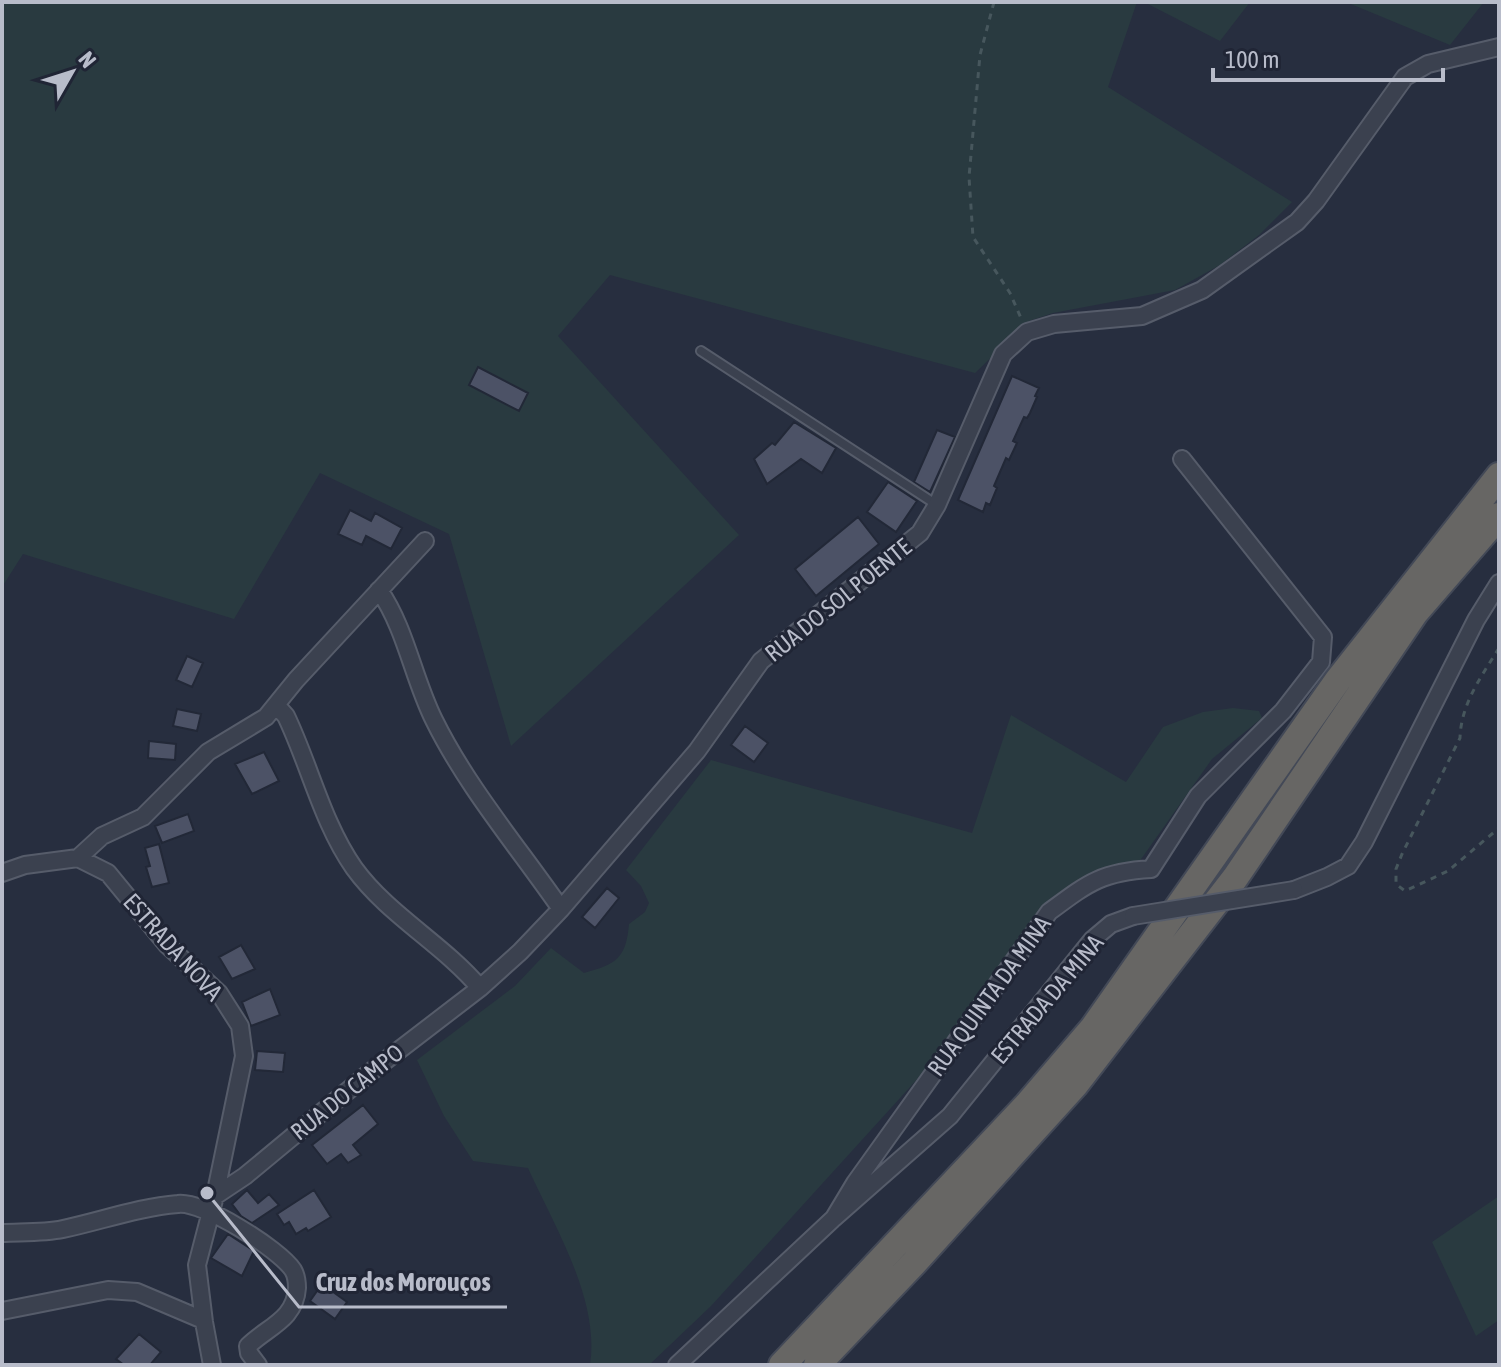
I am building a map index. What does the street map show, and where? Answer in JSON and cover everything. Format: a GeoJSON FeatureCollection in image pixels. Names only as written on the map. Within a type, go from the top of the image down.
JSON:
{"type":"FeatureCollection","features":[{"type":"Feature","properties":{"kind":"highway"},"geometry":{"type":"LineString","coordinates":[[782,1365],[1027,1105],[1093,1028],[1338,680],[1499,476]]}},
{"type":"Feature","properties":{"kind":"highway"},"geometry":{"type":"LineString","coordinates":[[817,1365],[1075,1085],[1235,878],[1415,613],[1499,516]]}},
{"type":"Feature","properties":{"kind":"street"},"geometry":{"type":"LineString","coordinates":[[1027,332],[1054,324],[1142,316],[1202,290],[1297,222],[1316,201],[1405,77],[1428,64],[1499,47]]}},
{"type":"Feature","properties":{"kind":"street","name":"RUA DO SOL POENTE"},"geometry":{"type":"LineString","coordinates":[[480,988],[561,909],[697,751],[761,661],[913,540],[937,505],[1003,354],[1027,332]]}},
{"type":"Feature","properties":{"kind":"street","name":"RUA QUINTA DA MINA"},"geometry":{"type":"LineString","coordinates":[[834,1218],[855,1183],[1049,912],[1096,880],[1118,871],[1151,869],[1198,796],[1283,711],[1321,662],[1323,637],[1182,459]]}},
{"type":"Feature","properties":{"kind":"street"},"geometry":{"type":"LineString","coordinates":[[2,873],[25,865],[78,858],[102,836],[143,817],[208,752],[255,725],[276,705],[425,541]]}},
{"type":"Feature","properties":{"kind":"street","name":"ESTRADA DA MINA"},"geometry":{"type":"LineString","coordinates":[[677,1365],[834,1218],[950,1116],[1092,940],[1111,924],[1133,916],[1294,890],[1348,866],[1364,842],[1476,620],[1499,583]]}},
{"type":"Feature","properties":{"kind":"street"},"geometry":{"type":"LineString","coordinates":[[379,590],[399,628],[433,718],[451,752],[561,909]]}},
{"type":"Feature","properties":{"kind":"street"},"geometry":{"type":"LineString","coordinates":[[276,705],[286,716],[330,826],[355,870],[480,988]]}},
{"type":"Feature","properties":{"kind":"street","name":"ESTRADA NOVA"},"geometry":{"type":"LineString","coordinates":[[78,858],[108,873],[167,945],[219,993],[240,1026],[244,1056],[197,1265],[212,1365]]}},
{"type":"Feature","properties":{"kind":"street","name":"RUA DO CAMPO"},"geometry":{"type":"LineString","coordinates":[[213,1204],[368,1074],[480,988]]}},
{"type":"Feature","properties":{"kind":"street"},"geometry":{"type":"LineString","coordinates":[[2,1233],[60,1230],[181,1203],[213,1204],[270,1249],[296,1275],[297,1290],[290,1311],[280,1323],[248,1346],[258,1365]]}},
{"type":"Feature","properties":{"kind":"street"},"geometry":{"type":"LineString","coordinates":[[2,1311],[108,1290],[137,1292],[203,1320]]}},
{"type":"Feature","properties":{"kind":"lane"},"geometry":{"type":"LineString","coordinates":[[701,351],[937,505]]}},
{"type":"Feature","properties":{"kind":"path"},"geometry":{"type":"LineString","coordinates":[[994,2],[980,55],[969,177],[973,237],[1010,293],[1027,332]]}},
{"type":"Feature","properties":{"kind":"path"},"geometry":{"type":"LineString","coordinates":[[1499,648],[1466,704],[1460,724],[1460,738],[1402,854],[1396,869],[1396,884],[1405,891],[1448,871],[1499,828]]}},
{"type":"Feature","properties":{"kind":"shaded area"},"geometry":{"type":"Polygon","coordinates":[[[2,2],[1137,2],[1108,87],[1292,202],[1259,235],[1220,265],[1175,290],[1053,313],[1029,321],[975,373],[610,275],[558,336],[739,535],[511,746],[449,534],[320,473],[234,619],[23,554],[2,587],[2,2]]]}},
{"type":"Feature","properties":{"kind":"shaded area"},"geometry":{"type":"Polygon","coordinates":[[[1144,2],[1250,2],[1220,41],[1144,2]]]}},
{"type":"Feature","properties":{"kind":"shaded area"},"geometry":{"type":"Polygon","coordinates":[[[1346,2],[1484,2],[1450,45],[1346,2]]]}},
{"type":"Feature","properties":{"kind":"shaded area"},"geometry":{"type":"Polygon","coordinates":[[[1233,708],[1259,711],[1262,718],[1212,759],[1139,862],[1118,864],[1082,878],[1057,896],[950,1043],[711,1306],[649,1365],[590,1365],[591,1340],[582,1289],[562,1238],[528,1168],[473,1161],[444,1116],[417,1060],[515,986],[551,948],[584,973],[612,963],[622,953],[629,924],[645,912],[649,903],[641,886],[626,870],[711,760],[972,833],[1011,715],[1126,782],[1163,727],[1203,712],[1233,708]]]}},
{"type":"Feature","properties":{"kind":"shaded area"},"geometry":{"type":"Polygon","coordinates":[[[1499,1196],[1499,1320],[1476,1336],[1432,1242],[1499,1196]]]}},
{"type":"Feature","properties":{"kind":"building"},"geometry":{"type":"Polygon","coordinates":[[[478,367],[528,393],[519,411],[469,385],[478,367]]]}},
{"type":"Feature","properties":{"kind":"building"},"geometry":{"type":"Polygon","coordinates":[[[1012,376],[1039,388],[1030,413],[1027,418],[1024,417],[1013,441],[1017,443],[1009,460],[1006,458],[994,486],[997,488],[990,505],[986,503],[983,512],[958,500],[1012,376]]]}},
{"type":"Feature","properties":{"kind":"building"},"geometry":{"type":"Polygon","coordinates":[[[794,422],[836,448],[822,473],[801,459],[767,484],[754,459],[772,443],[775,445],[794,422]]]}},
{"type":"Feature","properties":{"kind":"building"},"geometry":{"type":"Polygon","coordinates":[[[937,430],[955,437],[930,492],[914,482],[937,430]]]}},
{"type":"Feature","properties":{"kind":"building"},"geometry":{"type":"Polygon","coordinates":[[[888,482],[917,501],[896,532],[867,512],[888,482]]]}},
{"type":"Feature","properties":{"kind":"building"},"geometry":{"type":"Polygon","coordinates":[[[350,510],[371,521],[375,513],[402,528],[391,549],[366,536],[362,545],[338,534],[350,510]]]}},
{"type":"Feature","properties":{"kind":"building"},"geometry":{"type":"Polygon","coordinates":[[[858,517],[879,544],[816,596],[795,569],[858,517]]]}},
{"type":"Feature","properties":{"kind":"building"},"geometry":{"type":"Polygon","coordinates":[[[187,656],[203,663],[192,687],[176,680],[187,656]]]}},
{"type":"Feature","properties":{"kind":"building"},"geometry":{"type":"Polygon","coordinates":[[[177,709],[201,714],[197,731],[173,726],[177,709]]]}},
{"type":"Feature","properties":{"kind":"building"},"geometry":{"type":"Polygon","coordinates":[[[745,726],[768,743],[754,762],[731,745],[745,726]]]}},
{"type":"Feature","properties":{"kind":"building"},"geometry":{"type":"Polygon","coordinates":[[[149,741],[176,744],[175,760],[148,758],[149,741]]]}},
{"type":"Feature","properties":{"kind":"building"},"geometry":{"type":"Polygon","coordinates":[[[264,752],[279,781],[252,794],[235,764],[264,752]]]}},
{"type":"Feature","properties":{"kind":"building"},"geometry":{"type":"Polygon","coordinates":[[[188,814],[194,831],[162,843],[155,826],[188,814]]]}},
{"type":"Feature","properties":{"kind":"building"},"geometry":{"type":"Polygon","coordinates":[[[159,844],[169,883],[152,887],[145,848],[159,844]]]}},
{"type":"Feature","properties":{"kind":"building"},"geometry":{"type":"Polygon","coordinates":[[[607,888],[619,898],[595,928],[582,917],[607,888]]]}},
{"type":"Feature","properties":{"kind":"building"},"geometry":{"type":"Polygon","coordinates":[[[241,945],[255,969],[232,979],[219,957],[241,945]]]}},
{"type":"Feature","properties":{"kind":"building"},"geometry":{"type":"Polygon","coordinates":[[[270,989],[280,1015],[251,1026],[242,1002],[270,989]]]}},
{"type":"Feature","properties":{"kind":"building"},"geometry":{"type":"Polygon","coordinates":[[[257,1051],[285,1053],[283,1072],[255,1070],[257,1051]]]}},
{"type":"Feature","properties":{"kind":"building"},"geometry":{"type":"Polygon","coordinates":[[[363,1105],[378,1124],[353,1145],[361,1155],[348,1163],[341,1154],[327,1164],[312,1145],[363,1105]]]}},
{"type":"Feature","properties":{"kind":"building"},"geometry":{"type":"Polygon","coordinates":[[[247,1190],[258,1203],[269,1194],[279,1205],[252,1223],[241,1216],[232,1204],[247,1190]]]}},
{"type":"Feature","properties":{"kind":"building"},"geometry":{"type":"Polygon","coordinates":[[[314,1190],[331,1217],[308,1231],[306,1228],[296,1234],[289,1222],[284,1225],[277,1214],[314,1190]]]}},
{"type":"Feature","properties":{"kind":"building"},"geometry":{"type":"Polygon","coordinates":[[[228,1234],[254,1251],[242,1276],[211,1258],[228,1234]]]}},
{"type":"Feature","properties":{"kind":"building"},"geometry":{"type":"Polygon","coordinates":[[[322,1284],[347,1302],[335,1319],[310,1301],[322,1284]]]}},
{"type":"Feature","properties":{"kind":"building"},"geometry":{"type":"Polygon","coordinates":[[[139,1334],[161,1352],[150,1365],[124,1365],[116,1359],[139,1334]]]}},
{"type":"Feature","properties":{"kind":"place","name":"Cruz dos Morouços"},"geometry":{"type":"Point","coordinates":[207,1193]}}]}
